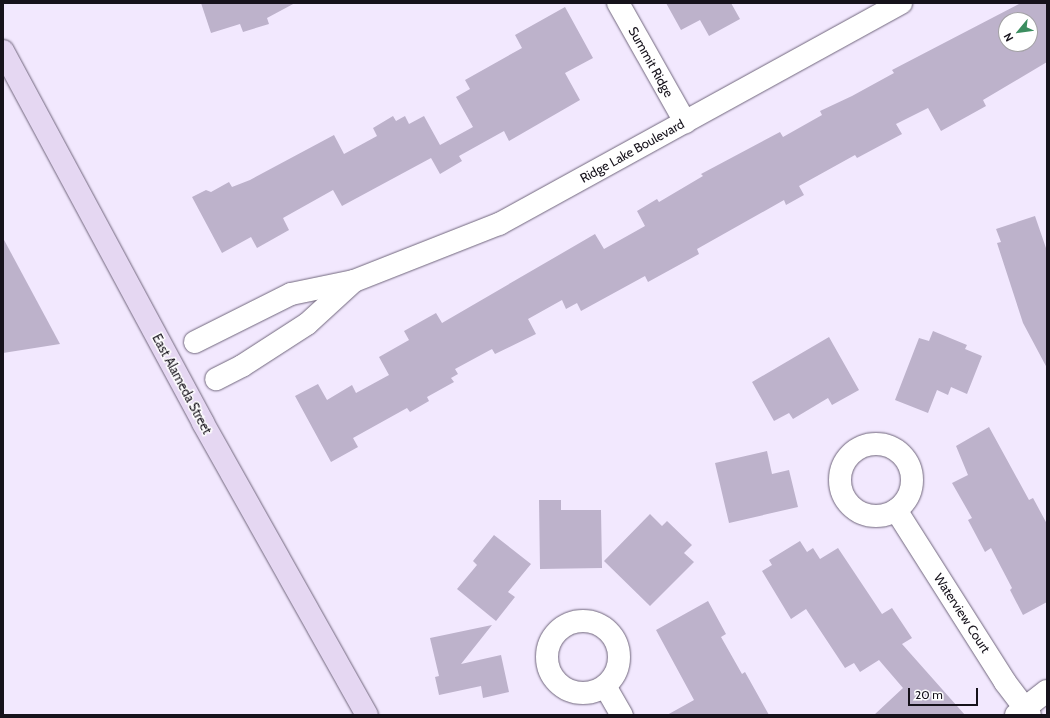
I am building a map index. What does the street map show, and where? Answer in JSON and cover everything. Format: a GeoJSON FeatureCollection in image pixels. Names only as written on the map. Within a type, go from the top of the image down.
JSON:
{"type":"FeatureCollection","features":[{"type":"Feature","properties":{"kind":"street","name":"Summit Ridge"},"geometry":{"type":"LineString","coordinates":[[618,3],[685,122]]}},
{"type":"Feature","properties":{"kind":"street","name":"Ridge Lake Boulevard"},"geometry":{"type":"LineString","coordinates":[[195,342],[291,294],[354,281],[499,224],[901,3]]}},
{"type":"Feature","properties":{"kind":"street","name":"East Alameda Street"},"geometry":{"type":"LineString","coordinates":[[3,50],[203,423],[367,715]]}},
{"type":"Feature","properties":{"kind":"street","name":"Ridge Lake Boulevard"},"geometry":{"type":"LineString","coordinates":[[216,379],[242,366],[307,324],[354,281]]}},
{"type":"Feature","properties":{"kind":"street","name":"Waterview Court"},"geometry":{"type":"LineString","coordinates":[[896,510],[1023,713]]}},
{"type":"Feature","properties":{"kind":"street"},"geometry":{"type":"LineString","coordinates":[[605,686],[622,715]]}},
{"type":"Feature","properties":{"kind":"street"},"geometry":{"type":"LineString","coordinates":[[1023,713],[1047,691]]}},
{"type":"Feature","properties":{"kind":"building"},"geometry":{"type":"Polygon","coordinates":[[[201,3],[295,3],[267,18],[269,24],[243,32],[240,24],[211,33],[201,3]]]}},
{"type":"Feature","properties":{"kind":"building"},"geometry":{"type":"Polygon","coordinates":[[[666,3],[731,3],[740,19],[709,36],[700,20],[681,30],[666,3]]]}},
{"type":"Feature","properties":{"kind":"building"},"geometry":{"type":"Polygon","coordinates":[[[1021,3],[1047,3],[1047,62],[983,100],[986,106],[941,131],[928,108],[896,124],[902,134],[857,158],[855,155],[799,186],[804,195],[786,205],[784,200],[697,249],[699,254],[648,282],[645,276],[581,311],[577,303],[566,309],[562,300],[528,319],[536,334],[495,354],[492,349],[455,369],[458,374],[451,378],[454,382],[427,397],[429,401],[410,412],[407,408],[353,438],[358,447],[331,462],[295,396],[318,384],[327,400],[352,385],[356,393],[389,375],[379,357],[409,340],[404,331],[436,313],[442,323],[595,234],[604,249],[645,226],[637,211],[657,199],[659,202],[703,176],[701,174],[780,132],[783,137],[822,115],[820,111],[852,96],[894,73],[892,70],[998,15],[998,52],[1038,52],[1038,12],[1004,12],[1021,3]]]}},
{"type":"Feature","properties":{"kind":"building"},"geometry":{"type":"Polygon","coordinates":[[[565,7],[593,58],[565,73],[580,100],[509,141],[504,131],[459,156],[462,161],[440,174],[431,158],[342,206],[333,190],[283,218],[289,230],[257,248],[251,237],[222,253],[192,197],[206,190],[211,192],[229,182],[232,187],[250,180],[334,135],[344,154],[377,136],[373,128],[393,116],[396,121],[405,116],[409,124],[424,116],[440,145],[473,127],[456,97],[470,89],[465,80],[522,48],[515,35],[565,7]]]}},
{"type":"Feature","properties":{"kind":"building"},"geometry":{"type":"Polygon","coordinates":[[[1035,216],[1047,251],[1047,368],[1023,323],[997,243],[1001,242],[996,229],[1035,216]]]}},
{"type":"Feature","properties":{"kind":"building"},"geometry":{"type":"Polygon","coordinates":[[[3,238],[60,344],[3,353],[3,238]]]}},
{"type":"Feature","properties":{"kind":"building"},"geometry":{"type":"Polygon","coordinates":[[[933,331],[967,345],[965,349],[982,356],[967,394],[951,387],[948,395],[937,390],[928,413],[895,400],[919,338],[929,341],[933,331]]]}},
{"type":"Feature","properties":{"kind":"building"},"geometry":{"type":"Polygon","coordinates":[[[829,337],[859,390],[832,405],[828,398],[793,419],[789,413],[774,421],[752,382],[829,337]]]}},
{"type":"Feature","properties":{"kind":"building"},"geometry":{"type":"Polygon","coordinates":[[[989,427],[1029,500],[1033,498],[1047,524],[1047,602],[1023,615],[1010,590],[1012,588],[991,548],[985,552],[968,520],[972,518],[952,483],[968,475],[956,446],[989,427]]]}},
{"type":"Feature","properties":{"kind":"building"},"geometry":{"type":"Polygon","coordinates":[[[767,451],[772,474],[789,470],[798,507],[729,523],[715,463],[767,451]]]}},
{"type":"Feature","properties":{"kind":"building"},"geometry":{"type":"Polygon","coordinates":[[[539,500],[561,500],[561,510],[601,510],[602,568],[540,569],[539,500]]]}},
{"type":"Feature","properties":{"kind":"building"},"geometry":{"type":"Polygon","coordinates":[[[650,514],[662,526],[667,521],[692,545],[684,553],[694,562],[650,606],[604,561],[650,514]]]}},
{"type":"Feature","properties":{"kind":"building"},"geometry":{"type":"Polygon","coordinates":[[[494,535],[531,564],[508,592],[515,597],[496,621],[457,589],[477,565],[473,561],[494,535]]]}},
{"type":"Feature","properties":{"kind":"building"},"geometry":{"type":"Polygon","coordinates":[[[800,541],[807,552],[813,548],[820,559],[838,548],[882,614],[892,608],[912,638],[902,644],[965,715],[874,715],[903,688],[879,660],[860,672],[854,663],[845,668],[806,609],[791,619],[762,571],[772,565],[769,560],[800,541]]]}},
{"type":"Feature","properties":{"kind":"building"},"geometry":{"type":"Polygon","coordinates":[[[708,601],[726,634],[721,637],[742,674],[745,672],[769,715],[667,715],[694,700],[656,630],[708,601]]]}},
{"type":"Feature","properties":{"kind":"building"},"geometry":{"type":"Polygon","coordinates":[[[492,625],[461,664],[501,655],[509,692],[483,698],[481,686],[439,695],[435,677],[439,676],[430,638],[492,625]]]}}]}
